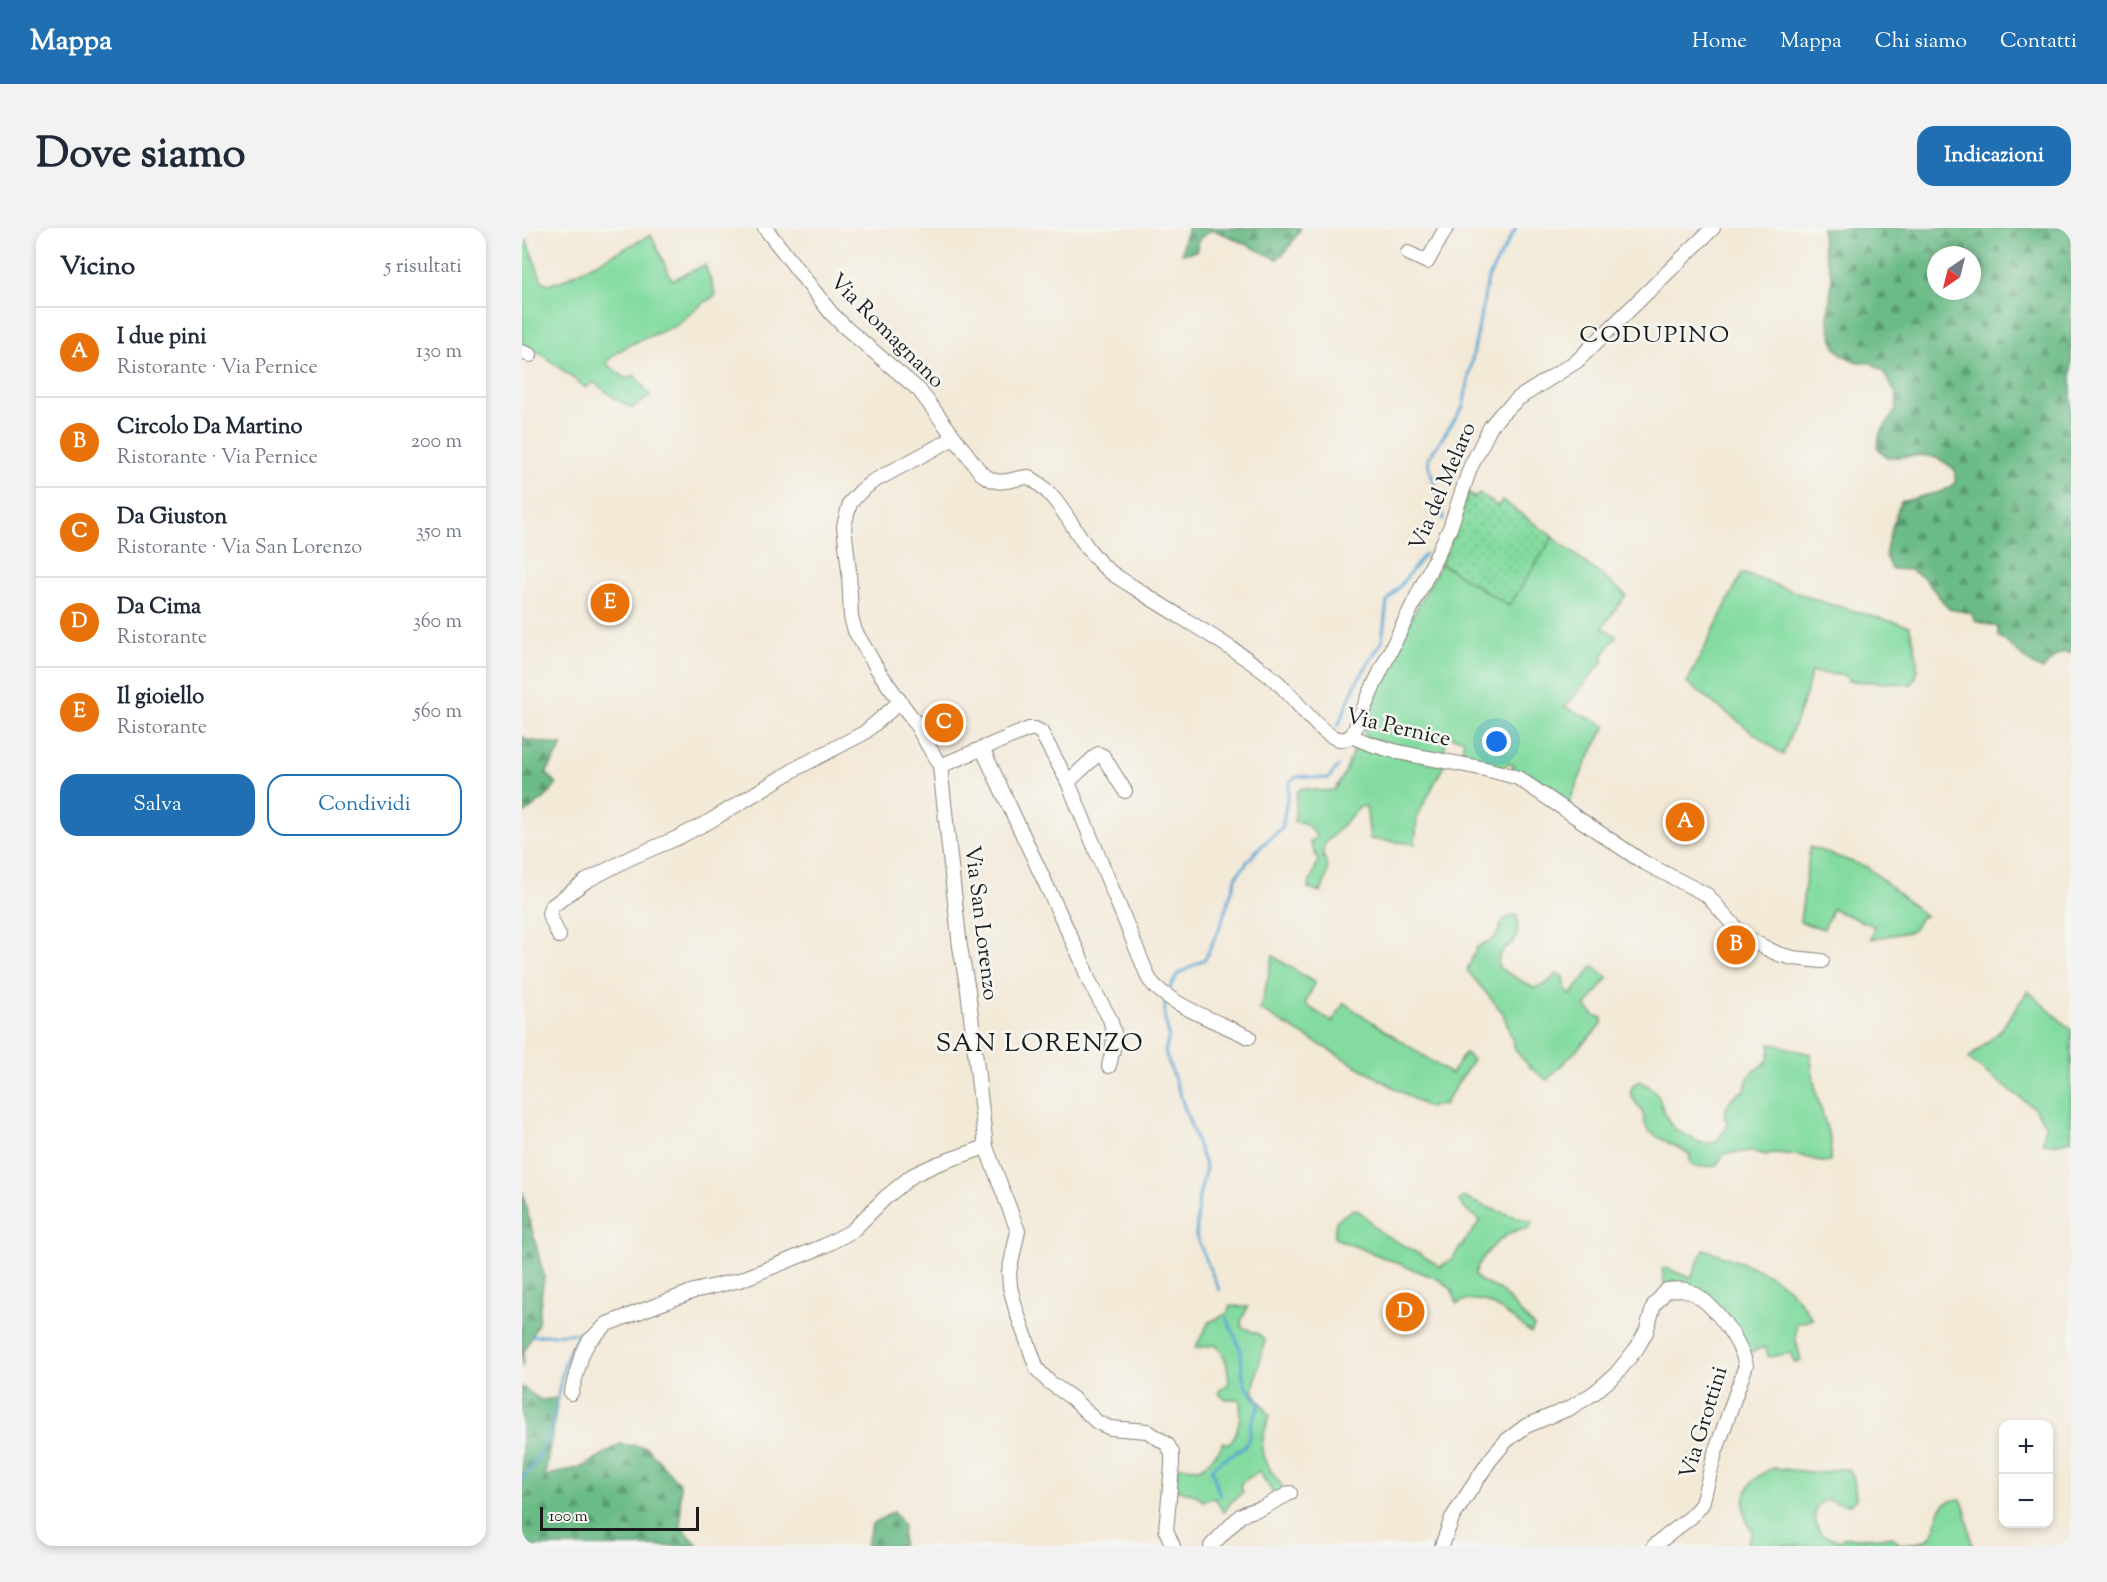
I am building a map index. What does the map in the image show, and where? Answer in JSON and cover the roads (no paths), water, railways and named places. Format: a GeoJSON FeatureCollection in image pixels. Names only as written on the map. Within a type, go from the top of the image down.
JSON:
{"type":"FeatureCollection","features":[{"type":"Feature","properties":{"kind":"street","name":"Via Romagnano"},"geometry":{"type":"LineString","coordinates":[[765,228],[831,313],[919,390],[954,438]]}},
{"type":"Feature","properties":{"kind":"street"},"geometry":{"type":"LineString","coordinates":[[1408,253],[1427,262],[1446,228]]}},
{"type":"Feature","properties":{"kind":"street","name":"Via del Melaro"},"geometry":{"type":"LineString","coordinates":[[1349,737],[1450,528],[1470,468],[1491,426],[1519,398],[1577,361],[1713,228]]}},
{"type":"Feature","properties":{"kind":"street","name":"Via San Lorenzo"},"geometry":{"type":"LineString","coordinates":[[954,438],[867,486],[850,503],[844,526],[853,624],[879,672],[914,721],[940,766],[960,947],[968,990],[986,1147],[1018,1231],[1009,1272],[1010,1287],[1036,1369],[1097,1422],[1110,1428],[1146,1431],[1167,1444],[1172,1453],[1172,1466],[1166,1530],[1173,1546]]}},
{"type":"Feature","properties":{"kind":"street","name":"Via Pernice"},"geometry":{"type":"LineString","coordinates":[[954,438],[966,450],[981,473],[990,480],[999,483],[1029,477],[1040,484],[1108,571],[1247,659],[1285,688],[1330,735],[1338,739],[1349,737],[1421,758],[1495,771],[1518,778],[1643,862],[1707,895],[1744,937],[1778,954],[1822,961]]}},
{"type":"Feature","properties":{"kind":"street"},"geometry":{"type":"LineString","coordinates":[[559,936],[549,914],[551,907],[586,881],[710,821],[797,768],[864,734],[900,702]]}},
{"type":"Feature","properties":{"kind":"street"},"geometry":{"type":"LineString","coordinates":[[940,766],[1029,729],[1041,732],[1068,782],[1149,980],[1156,990],[1170,999],[1249,1037]]}},
{"type":"Feature","properties":{"kind":"street"},"geometry":{"type":"LineString","coordinates":[[983,750],[1081,959],[1089,981],[1110,1019],[1114,1033],[1109,1066]]}},
{"type":"Feature","properties":{"kind":"street"},"geometry":{"type":"LineString","coordinates":[[1068,782],[1098,754],[1103,756],[1125,791]]}},
{"type":"Feature","properties":{"kind":"street"},"geometry":{"type":"LineString","coordinates":[[571,1393],[582,1354],[589,1341],[607,1324],[694,1291],[740,1280],[824,1246],[852,1231],[885,1198],[913,1175],[986,1147]]}},
{"type":"Feature","properties":{"kind":"street","name":"Via Grottini"},"geometry":{"type":"LineString","coordinates":[[1442,1546],[1452,1518],[1490,1460],[1506,1441],[1526,1426],[1570,1408],[1594,1393],[1616,1374],[1637,1348],[1646,1332],[1654,1305],[1667,1290],[1683,1289],[1708,1305],[1727,1327],[1743,1352],[1746,1365],[1715,1453],[1702,1504],[1654,1546]]}},
{"type":"Feature","properties":{"kind":"street"},"geometry":{"type":"LineString","coordinates":[[1211,1546],[1240,1516],[1262,1508],[1290,1493]]}},
{"type":"Feature","properties":{"kind":"waterway"},"geometry":{"type":"LineString","coordinates":[[1443,519],[1428,459],[1463,407],[1488,278],[1516,228]]}},
{"type":"Feature","properties":{"kind":"waterway"},"geometry":{"type":"LineString","coordinates":[[1338,726],[1355,685],[1382,641],[1387,602],[1425,554]]}},
{"type":"Feature","properties":{"kind":"waterway"},"geometry":{"type":"LineString","coordinates":[[1168,991],[1178,974],[1205,959],[1220,927],[1237,875],[1257,850],[1282,828],[1290,782],[1303,776],[1329,778],[1338,766]]}},
{"type":"Feature","properties":{"kind":"waterway"},"geometry":{"type":"LineString","coordinates":[[1165,1000],[1165,1019],[1169,1036],[1165,1052],[1206,1168],[1199,1196],[1196,1236],[1219,1290]]}},
{"type":"Feature","properties":{"kind":"waterway"},"geometry":{"type":"LineString","coordinates":[[1220,1496],[1212,1469],[1246,1444],[1252,1421],[1260,1404],[1245,1385],[1241,1351],[1227,1318]]}},
{"type":"Feature","properties":{"kind":"waterway"},"geometry":{"type":"LineString","coordinates":[[531,1336],[581,1333]]}},
{"type":"Feature","properties":{"kind":"waterway"},"geometry":{"type":"LineString","coordinates":[[522,1479],[535,1462],[544,1444],[555,1413],[567,1357],[581,1333]]}},
{"type":"Feature","properties":{"kind":"place","name":"Il gioiello"},"geometry":{"type":"Point","coordinates":[610,603]}},
{"type":"Feature","properties":{"kind":"place","name":"Da Giuston"},"geometry":{"type":"Point","coordinates":[944,723]}},
{"type":"Feature","properties":{"kind":"place","name":"I due pini"},"geometry":{"type":"Point","coordinates":[1685,822]}},
{"type":"Feature","properties":{"kind":"place","name":"Circolo Da Martino"},"geometry":{"type":"Point","coordinates":[1736,945]}},
{"type":"Feature","properties":{"kind":"place","name":"Da Cima"},"geometry":{"type":"Point","coordinates":[1405,1312]}},
{"type":"Feature","properties":{"kind":"district","name":"CODUPINO"},"geometry":{"type":"Point","coordinates":[1655,336]}},
{"type":"Feature","properties":{"kind":"district","name":"SAN LORENZO"},"geometry":{"type":"Point","coordinates":[1040,1044]}}]}
